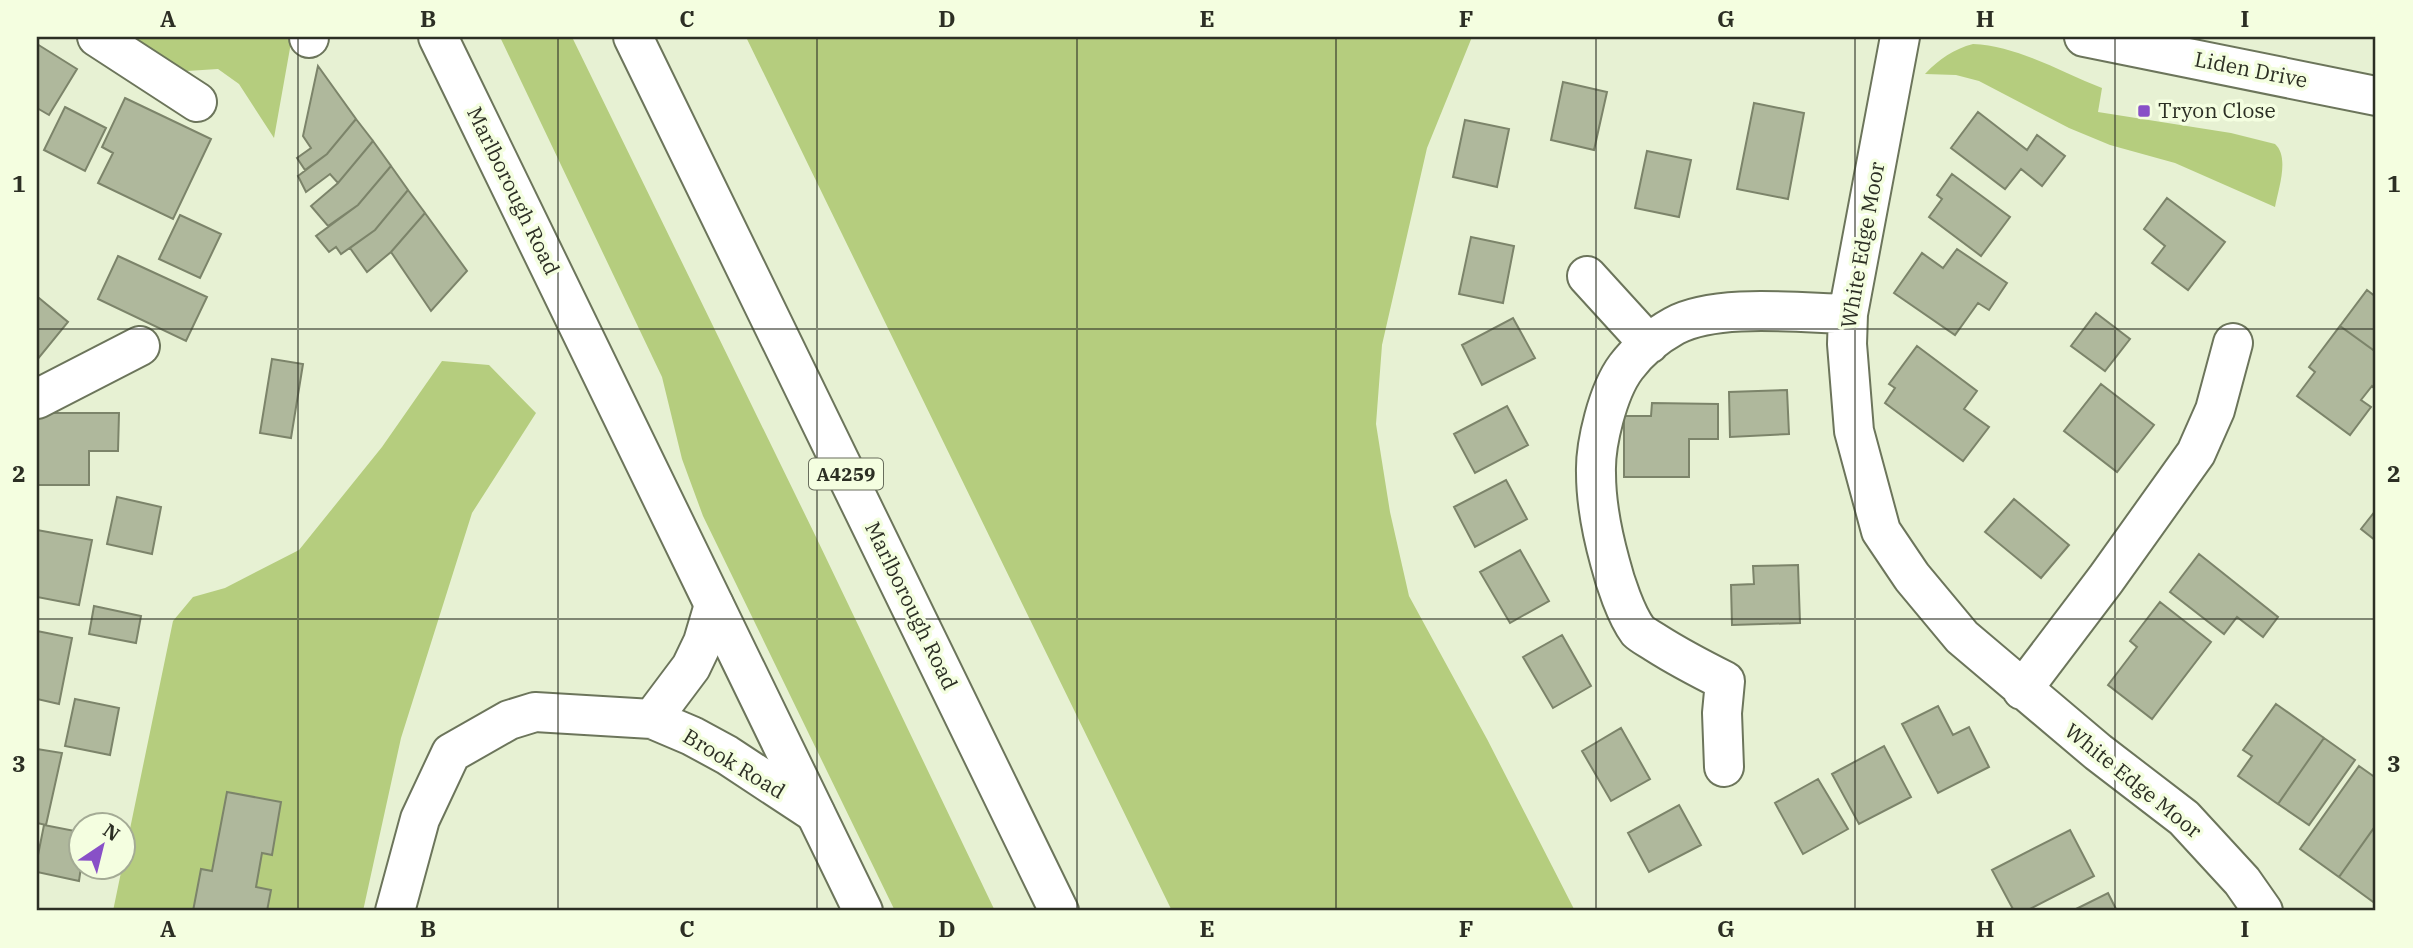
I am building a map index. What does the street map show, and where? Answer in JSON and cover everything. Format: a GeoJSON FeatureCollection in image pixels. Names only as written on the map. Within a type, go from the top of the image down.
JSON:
{"type":"FeatureCollection","features":[{"type":"Feature","properties":{"kind":"street"},"geometry":{"type":"LineString","coordinates":[[97,37],[197,102]]}},
{"type":"Feature","properties":{"kind":"street","name":"Marlborough Road"},"geometry":{"type":"LineString","coordinates":[[438,37],[863,911]]}},
{"type":"Feature","properties":{"kind":"street","name":"Marlborough Road"},"geometry":{"type":"LineString","coordinates":[[633,37],[1059,911]]}},
{"type":"Feature","properties":{"kind":"street","name":"White Edge Moor"},"geometry":{"type":"LineString","coordinates":[[1900,37],[1847,314],[1854,430],[1881,531],[1912,577],[1962,637],[2022,690],[2184,818],[2242,881],[2263,911]]}},
{"type":"Feature","properties":{"kind":"street","name":"Liden Drive"},"geometry":{"type":"LineString","coordinates":[[2084,37],[2376,96]]}},
{"type":"Feature","properties":{"kind":"street"},"geometry":{"type":"LineString","coordinates":[[1587,276],[1648,344]]}},
{"type":"Feature","properties":{"kind":"street"},"geometry":{"type":"LineString","coordinates":[[1724,766],[1725,681],[1685,662],[1639,631],[1616,587],[1603,532],[1595,471],[1601,432],[1625,368],[1648,344],[1676,325],[1708,316],[1753,312],[1847,314]]}},
{"type":"Feature","properties":{"kind":"street"},"geometry":{"type":"LineString","coordinates":[[2022,690],[2196,453],[2215,410],[2233,343]]}},
{"type":"Feature","properties":{"kind":"street"},"geometry":{"type":"LineString","coordinates":[[37,400],[140,346]]}},
{"type":"Feature","properties":{"kind":"street"},"geometry":{"type":"LineString","coordinates":[[652,719],[691,667],[703,642],[714,605]]}},
{"type":"Feature","properties":{"kind":"street","name":"Brook Road"},"geometry":{"type":"LineString","coordinates":[[395,911],[420,819],[451,753],[509,720],[535,712],[652,719],[727,755],[815,813]]}},
{"type":"Feature","properties":{"kind":"green space"},"geometry":{"type":"Polygon","coordinates":[[[128,37],[292,37],[274,138],[239,84],[218,69],[187,71],[171,65],[128,37]]]}},
{"type":"Feature","properties":{"kind":"green space"},"geometry":{"type":"Polygon","coordinates":[[[500,37],[572,37],[995,911],[895,911],[703,516],[682,459],[662,377],[500,37]]]}},
{"type":"Feature","properties":{"kind":"green space"},"geometry":{"type":"Polygon","coordinates":[[[746,37],[1472,37],[1427,148],[1382,345],[1376,424],[1390,512],[1409,596],[1487,739],[1575,911],[1172,911],[746,37]]]}},
{"type":"Feature","properties":{"kind":"green space"},"geometry":{"type":"Polygon","coordinates":[[[1973,44],[2006,49],[2102,88],[2098,112],[2231,133],[2275,144],[2282,157],[2282,165],[2275,207],[2175,163],[2110,145],[2069,128],[1979,81],[1956,75],[1925,74],[1947,55],[1973,44]]]}},
{"type":"Feature","properties":{"kind":"green space"},"geometry":{"type":"Polygon","coordinates":[[[442,361],[489,365],[536,413],[472,513],[401,738],[363,911],[113,911],[119,881],[136,881],[136,811],[134,811],[173,621],[193,597],[225,588],[299,550],[382,447],[442,361]]]}},
{"type":"Feature","properties":{"kind":"building"},"geometry":{"type":"Polygon","coordinates":[[[37,44],[77,69],[49,115],[37,108],[37,44]]]}},
{"type":"Feature","properties":{"kind":"building"},"geometry":{"type":"Polygon","coordinates":[[[318,66],[356,119],[327,154],[305,170],[297,158],[311,148],[303,136],[318,66]]]}},
{"type":"Feature","properties":{"kind":"building"},"geometry":{"type":"Polygon","coordinates":[[[1563,82],[1607,92],[1594,150],[1551,140],[1563,82]]]}},
{"type":"Feature","properties":{"kind":"building"},"geometry":{"type":"Polygon","coordinates":[[[125,98],[211,139],[173,219],[98,183],[113,153],[102,147],[125,98]]]}},
{"type":"Feature","properties":{"kind":"building"},"geometry":{"type":"Polygon","coordinates":[[[1754,103],[1804,113],[1788,199],[1737,189],[1754,103]]]}},
{"type":"Feature","properties":{"kind":"building"},"geometry":{"type":"Polygon","coordinates":[[[65,107],[106,128],[85,171],[44,150],[65,107]]]}},
{"type":"Feature","properties":{"kind":"building"},"geometry":{"type":"Polygon","coordinates":[[[1978,112],[2027,150],[2037,135],[2065,156],[2042,186],[2021,169],[2005,189],[1951,148],[1978,112]]]}},
{"type":"Feature","properties":{"kind":"building"},"geometry":{"type":"Polygon","coordinates":[[[356,119],[373,141],[338,183],[330,174],[306,192],[298,176],[327,154],[356,119]]]}},
{"type":"Feature","properties":{"kind":"building"},"geometry":{"type":"Polygon","coordinates":[[[1465,120],[1509,129],[1497,187],[1453,177],[1465,120]]]}},
{"type":"Feature","properties":{"kind":"building"},"geometry":{"type":"Polygon","coordinates":[[[373,141],[391,166],[358,205],[328,226],[311,206],[338,183],[373,141]]]}},
{"type":"Feature","properties":{"kind":"building"},"geometry":{"type":"Polygon","coordinates":[[[1647,151],[1691,160],[1679,217],[1635,208],[1647,151]]]}},
{"type":"Feature","properties":{"kind":"building"},"geometry":{"type":"Polygon","coordinates":[[[391,166],[408,190],[375,230],[341,254],[336,247],[329,252],[316,236],[358,205],[391,166]]]}},
{"type":"Feature","properties":{"kind":"building"},"geometry":{"type":"Polygon","coordinates":[[[1952,174],[2010,217],[1981,256],[1929,217],[1942,199],[1937,195],[1952,174]]]}},
{"type":"Feature","properties":{"kind":"building"},"geometry":{"type":"Polygon","coordinates":[[[408,190],[425,213],[391,252],[367,272],[350,248],[375,230],[408,190]]]}},
{"type":"Feature","properties":{"kind":"building"},"geometry":{"type":"Polygon","coordinates":[[[2167,198],[2225,242],[2188,290],[2152,263],[2165,246],[2144,229],[2167,198]]]}},
{"type":"Feature","properties":{"kind":"building"},"geometry":{"type":"Polygon","coordinates":[[[425,213],[467,271],[431,311],[391,252],[425,213]]]}},
{"type":"Feature","properties":{"kind":"building"},"geometry":{"type":"Polygon","coordinates":[[[180,215],[221,234],[200,278],[159,259],[180,215]]]}},
{"type":"Feature","properties":{"kind":"building"},"geometry":{"type":"Polygon","coordinates":[[[1471,237],[1514,246],[1503,303],[1459,294],[1471,237]]]}},
{"type":"Feature","properties":{"kind":"building"},"geometry":{"type":"Polygon","coordinates":[[[1957,249],[2007,283],[1989,310],[1978,303],[1955,335],[1894,293],[1922,253],[1943,268],[1957,249]]]}},
{"type":"Feature","properties":{"kind":"building"},"geometry":{"type":"Polygon","coordinates":[[[118,256],[207,297],[186,341],[98,299],[118,256]]]}},
{"type":"Feature","properties":{"kind":"building"},"geometry":{"type":"Polygon","coordinates":[[[2367,290],[2376,297],[2376,352],[2340,326],[2367,290]]]}},
{"type":"Feature","properties":{"kind":"building"},"geometry":{"type":"Polygon","coordinates":[[[39,298],[68,322],[37,360],[37,300],[39,298]]]}},
{"type":"Feature","properties":{"kind":"building"},"geometry":{"type":"Polygon","coordinates":[[[2096,313],[2130,339],[2105,371],[2071,346],[2096,313]]]}},
{"type":"Feature","properties":{"kind":"building"},"geometry":{"type":"Polygon","coordinates":[[[1513,318],[1535,358],[1482,385],[1462,345],[1513,318]]]}},
{"type":"Feature","properties":{"kind":"building"},"geometry":{"type":"Polygon","coordinates":[[[2340,326],[2376,352],[2376,390],[2372,386],[2361,400],[2371,407],[2350,435],[2297,396],[2315,372],[2309,367],[2340,326]]]}},
{"type":"Feature","properties":{"kind":"building"},"geometry":{"type":"Polygon","coordinates":[[[1917,346],[1977,391],[1964,409],[1989,427],[1963,461],[1885,403],[1895,388],[1889,384],[1917,346]]]}},
{"type":"Feature","properties":{"kind":"building"},"geometry":{"type":"Polygon","coordinates":[[[272,359],[303,364],[291,438],[260,433],[272,359]]]}},
{"type":"Feature","properties":{"kind":"building"},"geometry":{"type":"Polygon","coordinates":[[[2101,384],[2154,425],[2117,472],[2064,431],[2101,384]]]}},
{"type":"Feature","properties":{"kind":"building"},"geometry":{"type":"Polygon","coordinates":[[[1787,390],[1789,434],[1730,437],[1729,392],[1787,390]]]}},
{"type":"Feature","properties":{"kind":"building"},"geometry":{"type":"Polygon","coordinates":[[[1652,403],[1718,404],[1718,439],[1689,439],[1689,477],[1624,477],[1624,416],[1651,416],[1652,403]]]}},
{"type":"Feature","properties":{"kind":"building"},"geometry":{"type":"Polygon","coordinates":[[[1507,406],[1528,445],[1475,473],[1454,434],[1507,406]]]}},
{"type":"Feature","properties":{"kind":"building"},"geometry":{"type":"Polygon","coordinates":[[[37,413],[119,413],[118,451],[89,451],[89,485],[37,485],[37,413]]]}},
{"type":"Feature","properties":{"kind":"building"},"geometry":{"type":"Polygon","coordinates":[[[1506,480],[1527,519],[1475,547],[1454,507],[1506,480]]]}},
{"type":"Feature","properties":{"kind":"building"},"geometry":{"type":"Polygon","coordinates":[[[117,497],[161,507],[152,554],[107,544],[117,497]]]}},
{"type":"Feature","properties":{"kind":"building"},"geometry":{"type":"Polygon","coordinates":[[[2014,499],[2069,545],[2041,578],[1985,532],[2014,499]]]}},
{"type":"Feature","properties":{"kind":"building"},"geometry":{"type":"Polygon","coordinates":[[[2376,510],[2376,541],[2361,529],[2376,510]]]}},
{"type":"Feature","properties":{"kind":"building"},"geometry":{"type":"Polygon","coordinates":[[[37,530],[92,540],[79,605],[37,597],[37,530]]]}},
{"type":"Feature","properties":{"kind":"building"},"geometry":{"type":"Polygon","coordinates":[[[1520,550],[1549,601],[1510,623],[1480,572],[1520,550]]]}},
{"type":"Feature","properties":{"kind":"building"},"geometry":{"type":"Polygon","coordinates":[[[2199,554],[2278,617],[2263,637],[2237,617],[2224,634],[2170,592],[2199,554]]]}},
{"type":"Feature","properties":{"kind":"building"},"geometry":{"type":"Polygon","coordinates":[[[1798,565],[1800,623],[1732,625],[1731,585],[1754,584],[1753,566],[1798,565]]]}},
{"type":"Feature","properties":{"kind":"building"},"geometry":{"type":"Polygon","coordinates":[[[2160,602],[2211,642],[2152,719],[2108,685],[2137,647],[2130,641],[2160,602]]]}},
{"type":"Feature","properties":{"kind":"building"},"geometry":{"type":"Polygon","coordinates":[[[94,606],[141,616],[136,643],[89,634],[94,606]]]}},
{"type":"Feature","properties":{"kind":"building"},"geometry":{"type":"Polygon","coordinates":[[[37,631],[72,638],[59,704],[37,699],[37,631]]]}},
{"type":"Feature","properties":{"kind":"building"},"geometry":{"type":"Polygon","coordinates":[[[1562,635],[1591,686],[1553,708],[1523,657],[1562,635]]]}},
{"type":"Feature","properties":{"kind":"building"},"geometry":{"type":"Polygon","coordinates":[[[75,699],[119,708],[110,755],[65,746],[75,699]]]}},
{"type":"Feature","properties":{"kind":"building"},"geometry":{"type":"Polygon","coordinates":[[[2276,704],[2324,738],[2278,804],[2238,776],[2252,756],[2243,750],[2276,704]]]}},
{"type":"Feature","properties":{"kind":"building"},"geometry":{"type":"Polygon","coordinates":[[[1938,706],[1953,735],[1969,727],[1989,767],[1938,793],[1902,724],[1938,706]]]}},
{"type":"Feature","properties":{"kind":"building"},"geometry":{"type":"Polygon","coordinates":[[[1621,728],[1650,779],[1611,801],[1582,751],[1621,728]]]}},
{"type":"Feature","properties":{"kind":"building"},"geometry":{"type":"Polygon","coordinates":[[[2324,738],[2355,760],[2309,825],[2278,804],[2324,738]]]}},
{"type":"Feature","properties":{"kind":"building"},"geometry":{"type":"Polygon","coordinates":[[[1884,746],[1911,797],[1859,824],[1832,774],[1884,746]]]}},
{"type":"Feature","properties":{"kind":"building"},"geometry":{"type":"Polygon","coordinates":[[[37,749],[62,753],[46,825],[37,823],[37,749]]]}},
{"type":"Feature","properties":{"kind":"building"},"geometry":{"type":"Polygon","coordinates":[[[2359,766],[2376,778],[2376,825],[2339,877],[2300,849],[2359,766]]]}},
{"type":"Feature","properties":{"kind":"building"},"geometry":{"type":"Polygon","coordinates":[[[1818,779],[1848,829],[1803,854],[1775,803],[1818,779]]]}},
{"type":"Feature","properties":{"kind":"building"},"geometry":{"type":"Polygon","coordinates":[[[227,792],[281,802],[272,855],[262,853],[256,887],[271,890],[267,911],[193,911],[201,869],[212,871],[227,792]]]}},
{"type":"Feature","properties":{"kind":"building"},"geometry":{"type":"Polygon","coordinates":[[[1679,805],[1701,845],[1649,872],[1628,833],[1679,805]]]}},
{"type":"Feature","properties":{"kind":"building"},"geometry":{"type":"Polygon","coordinates":[[[44,825],[66,829],[66,878],[37,872],[44,825]]]}},
{"type":"Feature","properties":{"kind":"building"},"geometry":{"type":"Polygon","coordinates":[[[2376,825],[2376,904],[2339,877],[2376,825]]]}},
{"type":"Feature","properties":{"kind":"building"},"geometry":{"type":"Polygon","coordinates":[[[2070,830],[2094,876],[2026,911],[2014,911],[1992,870],[2070,830]]]}},
{"type":"Feature","properties":{"kind":"building"},"geometry":{"type":"Polygon","coordinates":[[[2108,893],[2117,911],[2072,911],[2108,893]]]}},
{"type":"Feature","properties":{"kind":"place","name":"Tryon Close"},"geometry":{"type":"Point","coordinates":[2144,111]}}]}
